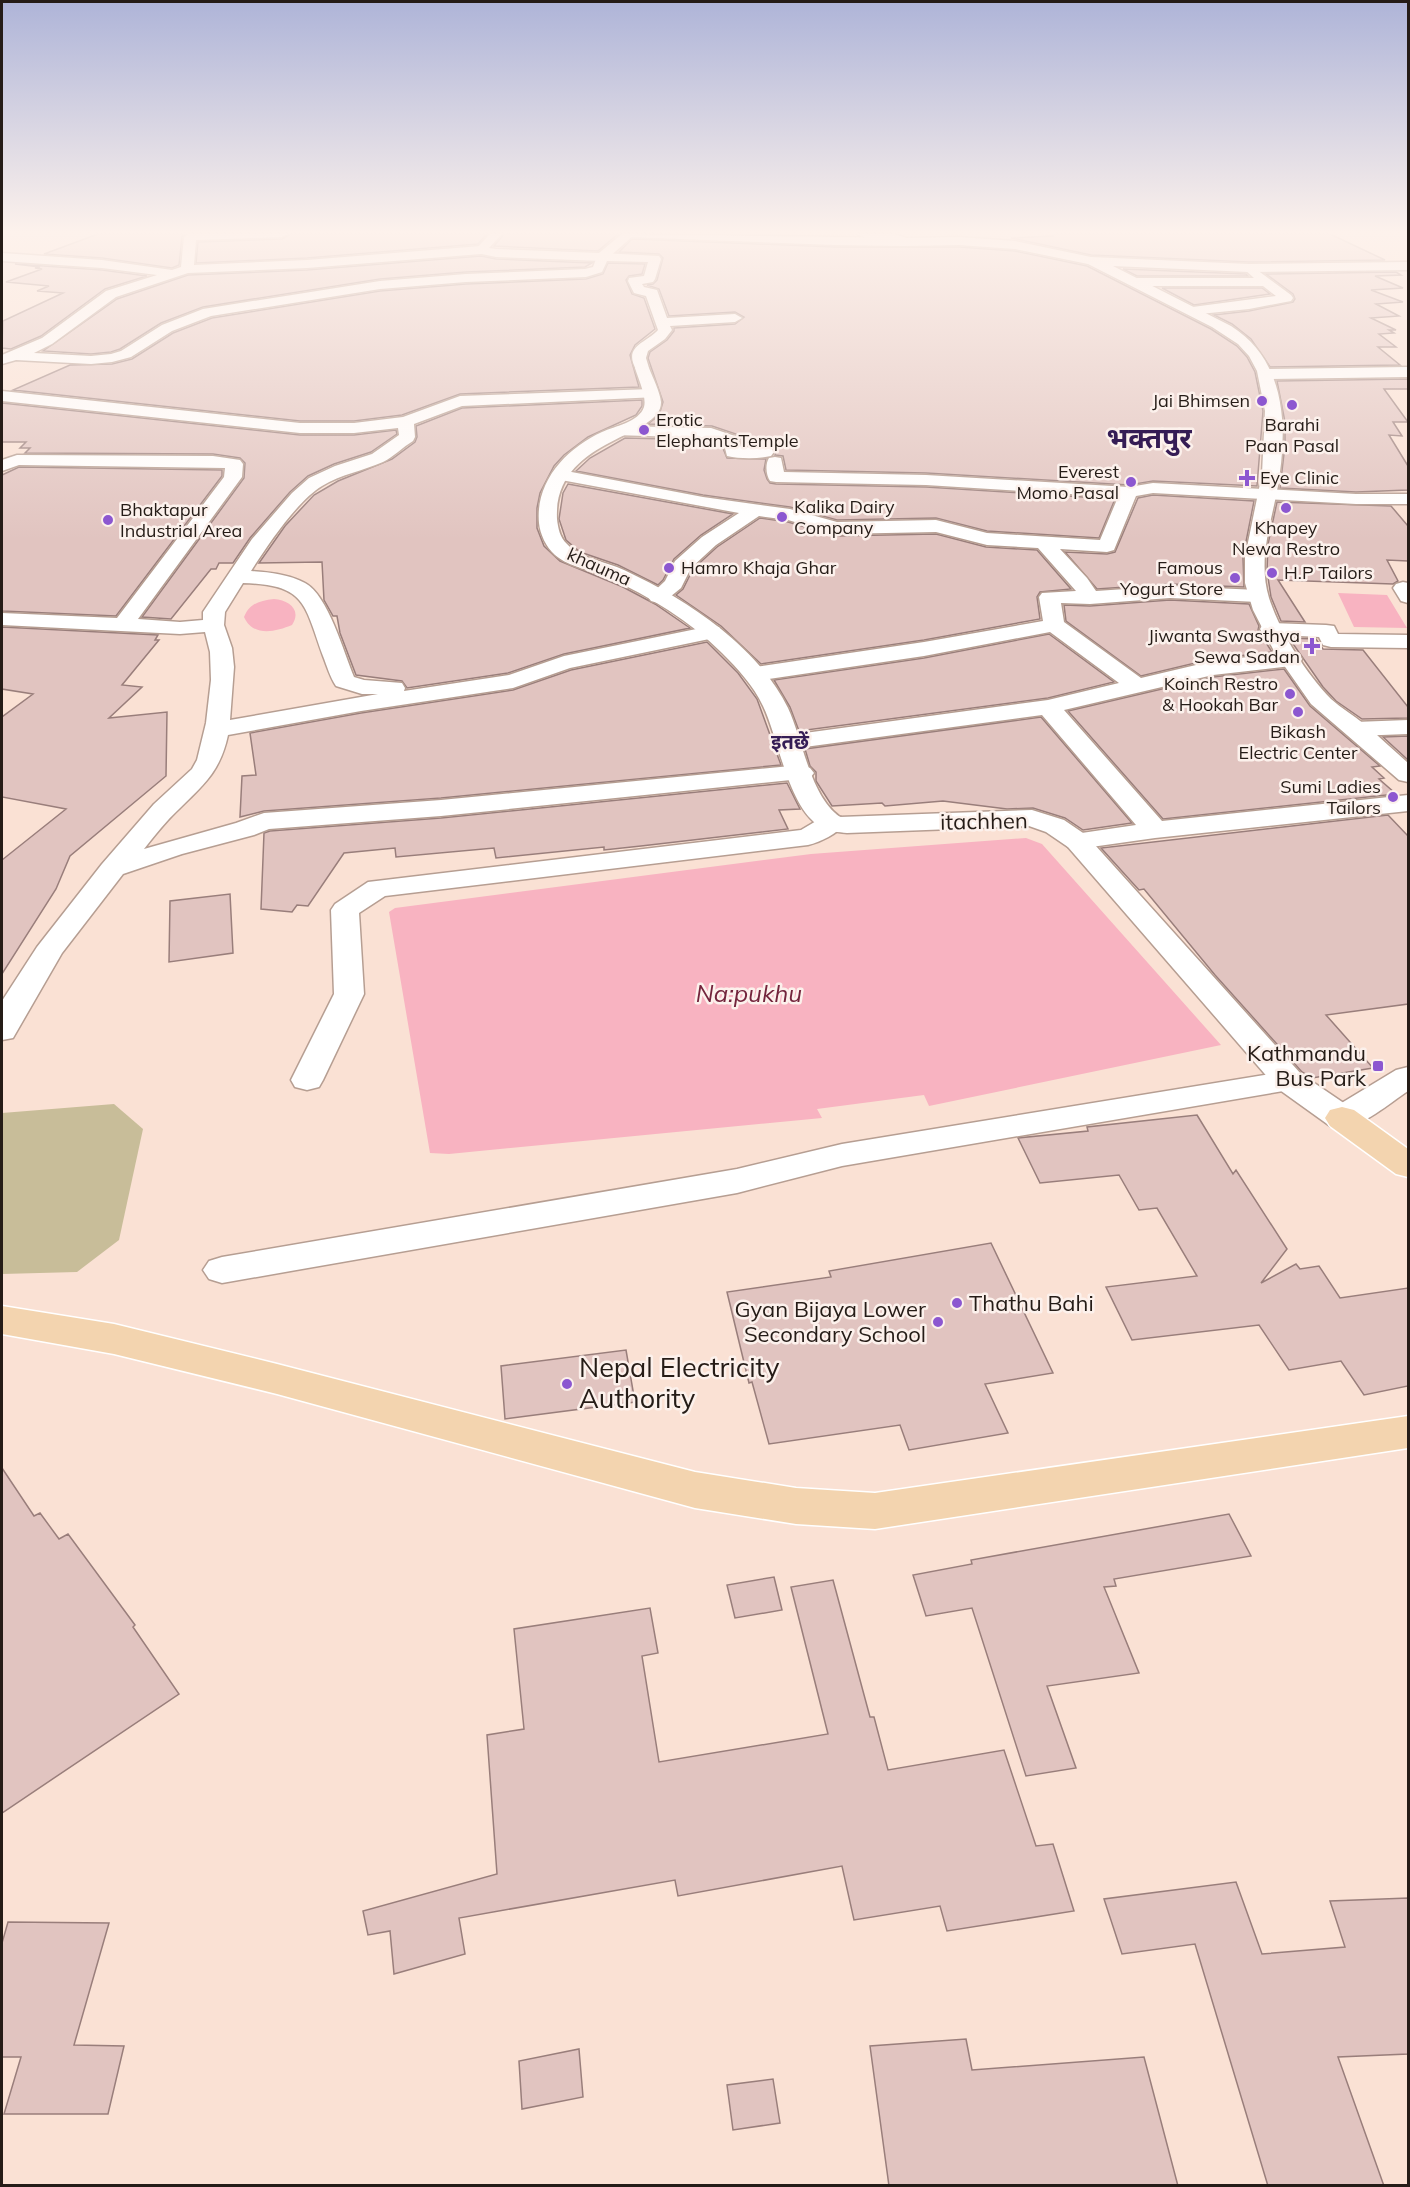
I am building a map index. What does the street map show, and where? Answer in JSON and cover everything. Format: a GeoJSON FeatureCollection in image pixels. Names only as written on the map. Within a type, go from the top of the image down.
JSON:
{"type":"FeatureCollection","features":[{"type":"Feature","properties":{"kind":"main road"},"geometry":{"type":"LineString","coordinates":[[1342,1119],[1408,1166]]}},
{"type":"Feature","properties":{"kind":"main road"},"geometry":{"type":"LineString","coordinates":[[2,1320],[114,1339],[277,1379],[695,1490],[796,1506],[874,1511],[1408,1432]]}},
{"type":"Feature","properties":{"kind":"street"},"geometry":{"type":"LineString","coordinates":[[8,358],[54,336]]}},
{"type":"Feature","properties":{"kind":"street"},"geometry":{"type":"LineString","coordinates":[[8,358],[91,360],[112,358],[126,354],[154,336]]}},
{"type":"Feature","properties":{"kind":"street"},"geometry":{"type":"LineString","coordinates":[[2,396],[300,428],[354,428],[406,422],[460,401],[651,394],[639,358],[641,349],[660,336]]}},
{"type":"Feature","properties":{"kind":"street"},"geometry":{"type":"LineString","coordinates":[[1236,336],[1255,352],[1266,374],[1271,396],[1274,447],[1268,493],[1254,548],[1258,596],[1271,629],[1319,699],[1408,775]]}},
{"type":"Feature","properties":{"kind":"street"},"geometry":{"type":"LineString","coordinates":[[1266,374],[1408,372]]}},
{"type":"Feature","properties":{"kind":"street","name":"khauma"},"geometry":{"type":"LineString","coordinates":[[651,394],[653,408],[648,416],[609,435],[570,460],[549,502],[548,518],[553,540],[559,549],[585,564],[618,574],[658,597]]}},
{"type":"Feature","properties":{"kind":"street"},"geometry":{"type":"LineString","coordinates":[[2,1031],[6,1018],[81,905],[173,798],[199,776],[209,761],[217,730],[222,654],[213,625],[214,612],[237,577],[260,543],[298,497],[315,482],[341,470],[378,458],[394,448],[407,437],[406,422]]}},
{"type":"Feature","properties":{"kind":"street"},"geometry":{"type":"LineString","coordinates":[[621,431],[711,433],[732,441],[734,452],[770,457],[776,477],[926,480],[1129,492],[1153,488],[1356,499],[1408,499]]}},
{"type":"Feature","properties":{"kind":"street"},"geometry":{"type":"LineString","coordinates":[[2,466],[17,460],[213,461],[234,464],[233,477],[123,625]]}},
{"type":"Feature","properties":{"kind":"street"},"geometry":{"type":"LineString","coordinates":[[561,475],[693,500],[790,515],[836,528],[936,526],[987,539],[1107,546],[1129,492]]}},
{"type":"Feature","properties":{"kind":"street"},"geometry":{"type":"LineString","coordinates":[[307,1080],[349,994],[345,910],[378,888],[808,837],[832,823],[819,814],[808,798],[790,742],[775,706],[755,674],[711,632],[658,597],[674,584],[682,565],[709,541],[757,509]]}},
{"type":"Feature","properties":{"kind":"street"},"geometry":{"type":"LineString","coordinates":[[1042,542],[1080,582],[1090,598]]}},
{"type":"Feature","properties":{"kind":"street"},"geometry":{"type":"LineString","coordinates":[[237,577],[262,576],[303,590],[312,603],[344,681],[362,687],[413,688],[424,696]]}},
{"type":"Feature","properties":{"kind":"street"},"geometry":{"type":"LineString","coordinates":[[1138,687],[1054,625],[1048,597],[1090,598],[1170,592],[1258,596]]}},
{"type":"Feature","properties":{"kind":"street"},"geometry":{"type":"LineString","coordinates":[[2,619],[180,628],[213,625]]}},
{"type":"Feature","properties":{"kind":"street"},"geometry":{"type":"LineString","coordinates":[[755,674],[924,649],[1054,625]]}},
{"type":"Feature","properties":{"kind":"street"},"geometry":{"type":"LineString","coordinates":[[1271,629],[1326,631],[1331,640],[1408,642]]}},
{"type":"Feature","properties":{"kind":"street"},"geometry":{"type":"LineString","coordinates":[[217,730],[362,704],[513,681],[564,663],[711,632]]}},
{"type":"Feature","properties":{"kind":"street"},"geometry":{"type":"LineString","coordinates":[[790,742],[1048,707],[1213,668],[1291,659]]}},
{"type":"Feature","properties":{"kind":"street"},"geometry":{"type":"LineString","coordinates":[[1048,707],[1155,830]]}},
{"type":"Feature","properties":{"kind":"street"},"geometry":{"type":"LineString","coordinates":[[1355,729],[1408,727]]}},
{"type":"Feature","properties":{"kind":"street"},"geometry":{"type":"LineString","coordinates":[[114,868],[264,821],[465,806],[801,773]]}},
{"type":"Feature","properties":{"kind":"street"},"geometry":{"type":"LineString","coordinates":[[1077,841],[1155,830],[1408,803]]}},
{"type":"Feature","properties":{"kind":"street","name":"itachhen"},"geometry":{"type":"LineString","coordinates":[[832,823],[862,825],[1032,818],[1055,826],[1077,841],[1289,1080],[1342,1119]]}},
{"type":"Feature","properties":{"kind":"street"},"geometry":{"type":"LineString","coordinates":[[1342,1119],[1408,1077]]}},
{"type":"Feature","properties":{"kind":"street"},"geometry":{"type":"LineString","coordinates":[[222,1270],[737,1180],[842,1155],[1289,1080]]}},
{"type":"Feature","properties":{"kind":"shaded area"},"geometry":{"type":"Polygon","coordinates":[[[114,1104],[143,1129],[119,1240],[77,1272],[2,1274],[2,1113],[114,1104]]]}},
{"type":"Feature","properties":{"kind":"water"},"geometry":{"type":"Polygon","coordinates":[[[1338,593],[1387,595],[1407,628],[1354,627],[1338,593]]]}},
{"type":"Feature","properties":{"kind":"water"},"geometry":{"type":"Polygon","coordinates":[[[274,599],[285,601],[295,610],[295,620],[292,625],[272,631],[253,628],[244,617],[246,612],[259,602],[274,599]]]}},
{"type":"Feature","properties":{"kind":"water","name":"Na:pukhu"},"geometry":{"type":"Polygon","coordinates":[[[1026,838],[1042,844],[1221,1045],[929,1106],[924,1095],[817,1109],[822,1118],[449,1154],[430,1153],[389,912],[395,908],[811,854],[1026,838]]]}},
{"type":"Feature","properties":{"kind":"building"},"geometry":{"type":"Polygon","coordinates":[[[2,336],[41,336],[11,349],[2,348],[2,336]]]}},
{"type":"Feature","properties":{"kind":"building"},"geometry":{"type":"Polygon","coordinates":[[[64,336],[140,336],[111,352],[91,354],[43,351],[64,336]]]}},
{"type":"Feature","properties":{"kind":"building"},"geometry":{"type":"Polygon","coordinates":[[[168,336],[646,336],[635,345],[630,355],[639,387],[460,394],[402,415],[354,421],[300,421],[13,390],[70,365],[112,364],[132,359],[168,336]]]}},
{"type":"Feature","properties":{"kind":"building"},"geometry":{"type":"Polygon","coordinates":[[[670,336],[1222,336],[1237,346],[1247,357],[1255,372],[1263,411],[1257,486],[1153,481],[1129,485],[926,473],[786,470],[783,456],[775,455],[773,447],[743,445],[739,435],[712,426],[648,424],[659,415],[663,402],[648,358],[650,352],[670,336]]]}},
{"type":"Feature","properties":{"kind":"building"},"geometry":{"type":"Polygon","coordinates":[[[1247,336],[1382,336],[1396,347],[1378,347],[1400,365],[1270,367],[1247,336]]]}},
{"type":"Feature","properties":{"kind":"building"},"geometry":{"type":"Polygon","coordinates":[[[1408,379],[1408,389],[1384,389],[1408,422],[1393,422],[1402,436],[1389,435],[1408,466],[1408,490],[1356,492],[1280,488],[1285,422],[1277,381],[1408,379]]]}},
{"type":"Feature","properties":{"kind":"building"},"geometry":{"type":"Polygon","coordinates":[[[642,400],[642,406],[636,415],[588,437],[564,455],[554,466],[540,493],[537,528],[544,546],[560,561],[623,587],[655,604],[690,628],[564,654],[508,673],[407,688],[402,681],[356,675],[340,633],[337,616],[333,616],[324,600],[322,562],[259,563],[285,526],[314,495],[338,481],[392,459],[415,442],[416,426],[462,408],[642,400]]]}},
{"type":"Feature","properties":{"kind":"building"},"geometry":{"type":"Polygon","coordinates":[[[2,403],[300,435],[354,435],[396,430],[397,434],[371,452],[334,464],[308,476],[290,492],[250,538],[233,563],[219,563],[216,569],[211,569],[171,619],[142,617],[244,478],[245,463],[240,458],[213,454],[25,453],[30,448],[20,448],[26,442],[2,442],[2,403]]]}},
{"type":"Feature","properties":{"kind":"building"},"geometry":{"type":"Polygon","coordinates":[[[625,438],[709,440],[722,446],[727,458],[766,459],[764,470],[767,479],[770,483],[776,484],[926,487],[1115,499],[1099,538],[987,531],[936,518],[837,520],[790,507],[703,495],[576,471],[590,458],[625,438]]]}},
{"type":"Feature","properties":{"kind":"building","name":"Bhaktapur Industrial Area"},"geometry":{"type":"Polygon","coordinates":[[[19,467],[222,470],[222,476],[116,616],[2,611],[2,475],[19,467]]]}},
{"type":"Feature","properties":{"kind":"building"},"geometry":{"type":"Polygon","coordinates":[[[568,484],[733,514],[701,535],[674,559],[658,585],[618,565],[580,552],[566,540],[559,519],[563,493],[568,484]]]}},
{"type":"Feature","properties":{"kind":"building"},"geometry":{"type":"Polygon","coordinates":[[[1153,495],[1254,501],[1243,557],[1244,587],[1170,584],[1097,589],[1065,552],[1107,554],[1115,552],[1138,498],[1153,495]]]}},
{"type":"Feature","properties":{"kind":"building"},"geometry":{"type":"Polygon","coordinates":[[[1277,502],[1391,506],[1408,526],[1408,561],[1387,560],[1398,581],[1393,584],[1278,580],[1305,622],[1281,621],[1271,597],[1267,571],[1268,544],[1277,502]]]}},
{"type":"Feature","properties":{"kind":"building"},"geometry":{"type":"Polygon","coordinates":[[[760,518],[788,522],[836,536],[936,534],[986,547],[1037,550],[1071,589],[1040,592],[1037,597],[1040,619],[924,640],[761,664],[721,626],[676,595],[683,589],[693,569],[717,547],[760,518]]]}},
{"type":"Feature","properties":{"kind":"building"},"geometry":{"type":"Polygon","coordinates":[[[1170,600],[1249,604],[1259,626],[1258,630],[1272,652],[1212,659],[1141,676],[1066,621],[1064,605],[1090,606],[1170,600]]]}},
{"type":"Feature","properties":{"kind":"building"},"geometry":{"type":"Polygon","coordinates":[[[2,627],[158,635],[155,640],[159,640],[122,685],[142,687],[109,718],[167,712],[166,776],[70,856],[56,889],[2,974],[2,860],[66,809],[2,797],[2,717],[33,694],[2,689],[2,627]]]}},
{"type":"Feature","properties":{"kind":"building"},"geometry":{"type":"Polygon","coordinates":[[[1049,634],[1114,682],[1048,698],[799,731],[790,707],[774,680],[924,658],[1049,634]]]}},
{"type":"Feature","properties":{"kind":"building"},"geometry":{"type":"Polygon","coordinates":[[[1289,638],[1316,639],[1323,649],[1363,650],[1408,707],[1408,718],[1362,719],[1336,701],[1323,687],[1289,638]]]}},
{"type":"Feature","properties":{"kind":"building"},"geometry":{"type":"Polygon","coordinates":[[[707,642],[738,673],[757,699],[781,765],[441,798],[264,811],[240,817],[242,776],[256,775],[250,733],[361,713],[513,690],[571,670],[707,642]]]}},
{"type":"Feature","properties":{"kind":"building"},"geometry":{"type":"Polygon","coordinates":[[[1284,669],[1310,706],[1380,766],[1372,767],[1384,778],[1379,779],[1396,794],[1163,819],[1068,711],[1213,677],[1284,669]]]}},
{"type":"Feature","properties":{"kind":"building"},"geometry":{"type":"Polygon","coordinates":[[[1041,717],[1132,823],[1083,830],[1065,818],[1033,808],[1007,809],[943,801],[885,806],[882,803],[832,806],[816,781],[816,772],[810,766],[805,749],[1041,717]]]}},
{"type":"Feature","properties":{"kind":"building"},"geometry":{"type":"Polygon","coordinates":[[[1408,736],[1408,760],[1383,737],[1408,736]]]}},
{"type":"Feature","properties":{"kind":"building"},"geometry":{"type":"Polygon","coordinates":[[[787,783],[800,809],[779,810],[788,829],[604,850],[604,847],[496,858],[494,848],[396,857],[395,848],[344,853],[308,906],[297,905],[292,912],[261,909],[264,833],[270,831],[441,818],[787,783]]]}},
{"type":"Feature","properties":{"kind":"building"},"geometry":{"type":"Polygon","coordinates":[[[1388,815],[1408,836],[1408,1004],[1326,1015],[1373,1068],[1312,1078],[1302,1072],[1215,975],[1144,889],[1139,890],[1101,848],[1388,815]]]}},
{"type":"Feature","properties":{"kind":"building"},"geometry":{"type":"Polygon","coordinates":[[[230,894],[233,953],[169,962],[170,901],[230,894]]]}},
{"type":"Feature","properties":{"kind":"building"},"geometry":{"type":"Polygon","coordinates":[[[1197,1115],[1233,1174],[1236,1170],[1287,1249],[1261,1283],[1296,1264],[1300,1269],[1319,1266],[1340,1298],[1408,1288],[1408,1386],[1364,1395],[1341,1361],[1289,1370],[1259,1325],[1132,1340],[1106,1287],[1197,1276],[1157,1208],[1139,1210],[1119,1175],[1040,1183],[1018,1138],[1088,1131],[1087,1127],[1197,1115]]]}},
{"type":"Feature","properties":{"kind":"building"},"geometry":{"type":"Polygon","coordinates":[[[991,1243],[1053,1373],[985,1384],[1008,1433],[909,1450],[900,1425],[769,1444],[752,1382],[749,1383],[727,1292],[831,1277],[829,1271],[991,1243]]]}},
{"type":"Feature","properties":{"kind":"building","name":"Nepal Electricity Authority"},"geometry":{"type":"Polygon","coordinates":[[[626,1350],[635,1402],[505,1419],[501,1366],[626,1350]]]}},
{"type":"Feature","properties":{"kind":"building"},"geometry":{"type":"Polygon","coordinates":[[[2,1468],[34,1516],[40,1513],[59,1539],[68,1534],[135,1625],[133,1627],[179,1694],[2,1813],[2,1468]]]}},
{"type":"Feature","properties":{"kind":"building"},"geometry":{"type":"Polygon","coordinates":[[[1229,1514],[1251,1556],[1114,1579],[1116,1586],[1104,1587],[1139,1673],[1047,1686],[1076,1768],[1026,1776],[972,1608],[926,1616],[913,1575],[972,1564],[971,1560],[1229,1514]]]}},
{"type":"Feature","properties":{"kind":"building"},"geometry":{"type":"Polygon","coordinates":[[[774,1577],[782,1610],[735,1618],[727,1585],[774,1577]]]}},
{"type":"Feature","properties":{"kind":"building"},"geometry":{"type":"Polygon","coordinates":[[[833,1580],[870,1717],[874,1717],[888,1770],[1004,1750],[1036,1846],[1053,1844],[1074,1911],[947,1931],[940,1906],[854,1920],[842,1866],[678,1896],[675,1880],[459,1918],[465,1954],[394,1974],[390,1931],[368,1935],[363,1911],[497,1874],[487,1735],[524,1729],[514,1629],[650,1608],[658,1653],[642,1656],[659,1762],[828,1734],[791,1587],[833,1580]]]}},
{"type":"Feature","properties":{"kind":"building"},"geometry":{"type":"Polygon","coordinates":[[[1236,1882],[1262,1954],[1345,1947],[1330,1901],[1408,1898],[1408,2054],[1338,2057],[1384,2186],[1268,2186],[1195,1944],[1122,1954],[1104,1899],[1236,1882]]]}},
{"type":"Feature","properties":{"kind":"building"},"geometry":{"type":"Polygon","coordinates":[[[8,1922],[109,1923],[74,2045],[124,2046],[108,2114],[4,2114],[21,2057],[2,2057],[2,1943],[8,1922]]]}},
{"type":"Feature","properties":{"kind":"building"},"geometry":{"type":"Polygon","coordinates":[[[966,2039],[972,2070],[1144,2057],[1178,2186],[889,2186],[870,2046],[966,2039]]]}},
{"type":"Feature","properties":{"kind":"building"},"geometry":{"type":"Polygon","coordinates":[[[579,2049],[583,2097],[522,2109],[519,2061],[579,2049]]]}},
{"type":"Feature","properties":{"kind":"building"},"geometry":{"type":"Polygon","coordinates":[[[773,2079],[780,2123],[733,2130],[727,2085],[773,2079]]]}},
{"type":"Feature","properties":{"kind":"place","name":"Jai Bhimsen"},"geometry":{"type":"Point","coordinates":[1262,401]}},
{"type":"Feature","properties":{"kind":"place","name":"Barahi Paan Pasal"},"geometry":{"type":"Point","coordinates":[1292,405]}},
{"type":"Feature","properties":{"kind":"place","name":"Erotic ElephantsTemple"},"geometry":{"type":"Point","coordinates":[644,430]}},
{"type":"Feature","properties":{"kind":"place","name":"Eye Clinic"},"geometry":{"type":"Point","coordinates":[1247,478]}},
{"type":"Feature","properties":{"kind":"place","name":"Everest Momo Pasal"},"geometry":{"type":"Point","coordinates":[1131,482]}},
{"type":"Feature","properties":{"kind":"place","name":"Khapey Newa Restro"},"geometry":{"type":"Point","coordinates":[1286,508]}},
{"type":"Feature","properties":{"kind":"place","name":"Kalika Dairy Company"},"geometry":{"type":"Point","coordinates":[782,517]}},
{"type":"Feature","properties":{"kind":"place","name":"Bhaktapur Industrial Area"},"geometry":{"type":"Point","coordinates":[108,520]}},
{"type":"Feature","properties":{"kind":"place","name":"Hamro Khaja Ghar"},"geometry":{"type":"Point","coordinates":[669,568]}},
{"type":"Feature","properties":{"kind":"place","name":"H.P Tailors"},"geometry":{"type":"Point","coordinates":[1272,573]}},
{"type":"Feature","properties":{"kind":"place","name":"Famous Yogurt Store"},"geometry":{"type":"Point","coordinates":[1235,578]}},
{"type":"Feature","properties":{"kind":"place","name":"Jiwanta Swasthya Sewa Sadan"},"geometry":{"type":"Point","coordinates":[1312,646]}},
{"type":"Feature","properties":{"kind":"place","name":"Koinch Restro & Hookah Bar"},"geometry":{"type":"Point","coordinates":[1290,694]}},
{"type":"Feature","properties":{"kind":"place","name":"Bikash Electric Center"},"geometry":{"type":"Point","coordinates":[1298,712]}},
{"type":"Feature","properties":{"kind":"place","name":"Sumi Ladies Tailors"},"geometry":{"type":"Point","coordinates":[1393,797]}},
{"type":"Feature","properties":{"kind":"place","name":"Kathmandu Bus Park"},"geometry":{"type":"Point","coordinates":[1378,1066]}},
{"type":"Feature","properties":{"kind":"place","name":"Thathu Bahi"},"geometry":{"type":"Point","coordinates":[957,1303]}},
{"type":"Feature","properties":{"kind":"place","name":"Gyan Bijaya Lower Secondary School"},"geometry":{"type":"Point","coordinates":[938,1322]}},
{"type":"Feature","properties":{"kind":"place","name":"Nepal Electricity Authority"},"geometry":{"type":"Point","coordinates":[567,1384]}},
{"type":"Feature","properties":{"kind":"district","name":"भक्तपुर"},"geometry":{"type":"Point","coordinates":[1149,438]}},
{"type":"Feature","properties":{"kind":"district","name":"इतछें"},"geometry":{"type":"Point","coordinates":[790,742]}}]}
